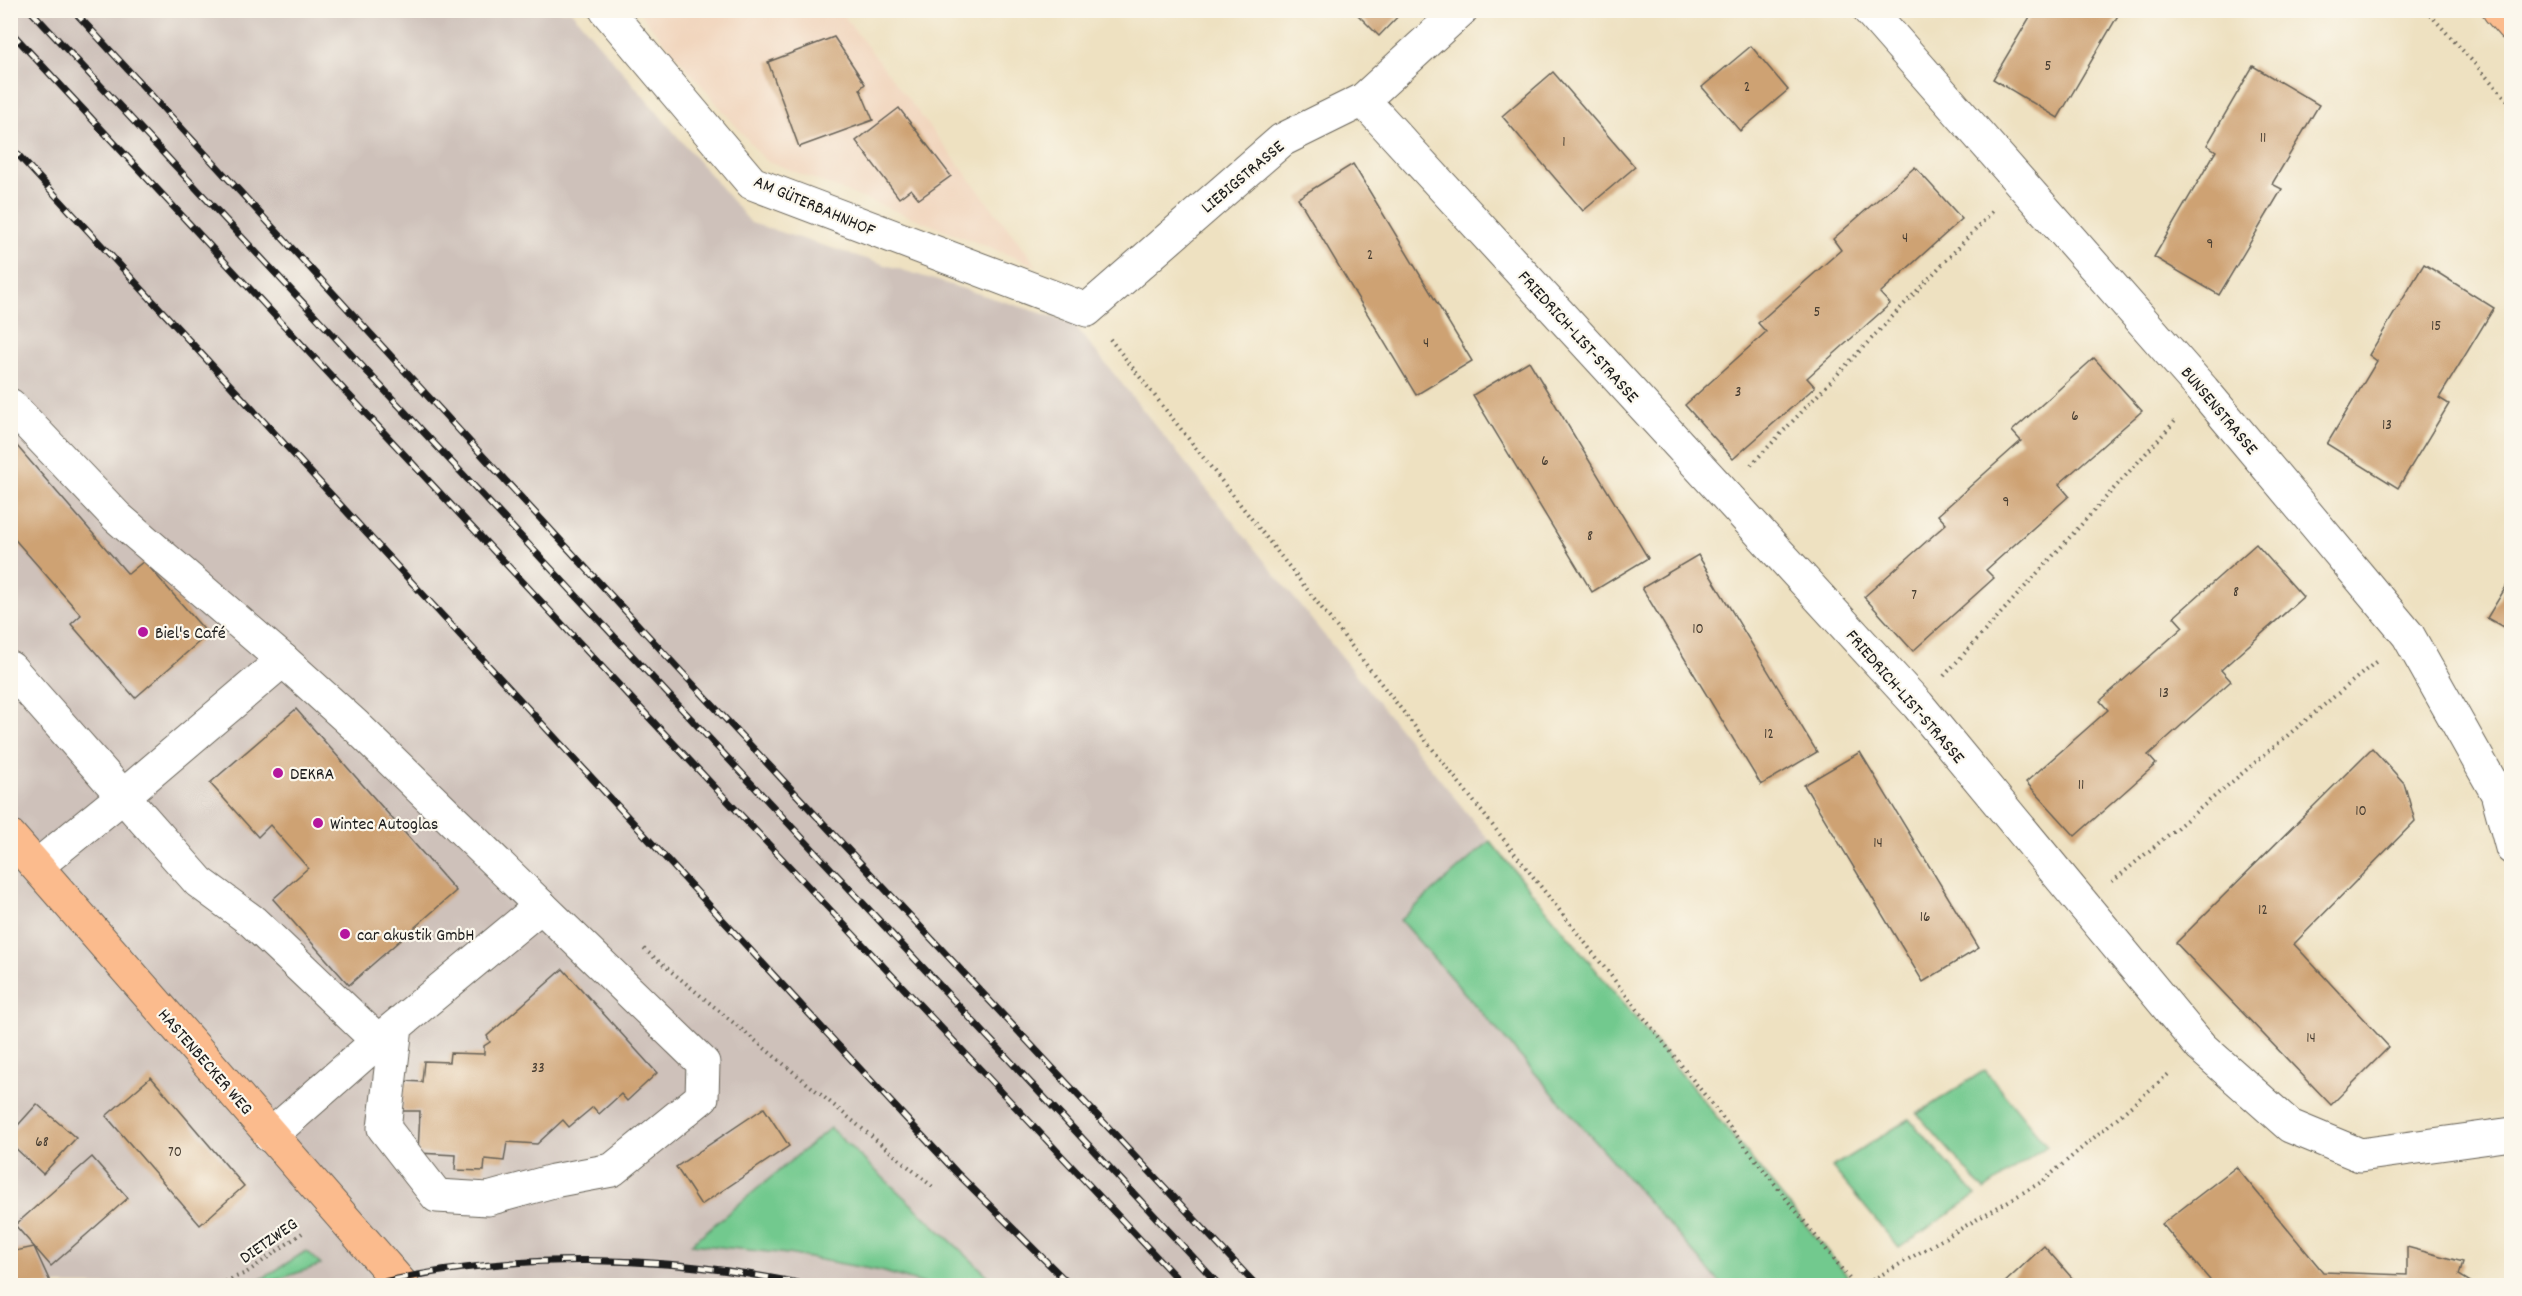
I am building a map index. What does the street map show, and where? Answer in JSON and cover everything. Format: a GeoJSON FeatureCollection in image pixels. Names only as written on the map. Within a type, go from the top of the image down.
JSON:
{"type":"FeatureCollection","features":[{"type":"Feature","properties":{"kind":"main road"},"geometry":{"type":"LineString","coordinates":[[2499,10],[2511,25]]}},
{"type":"Feature","properties":{"kind":"main road","name":"HASTENBECKER WEG"},"geometry":{"type":"LineString","coordinates":[[10,836],[403,1286]]}},
{"type":"Feature","properties":{"kind":"street","name":"AM GÜTERBAHNHOF"},"geometry":{"type":"LineString","coordinates":[[606,10],[752,183],[1087,310]]}},
{"type":"Feature","properties":{"kind":"street","name":"LIEBIGSTRASSE"},"geometry":{"type":"LineString","coordinates":[[1087,310],[1282,140],[1363,100],[1461,10]]}},
{"type":"Feature","properties":{"kind":"street","name":"BUNSENSTRASSE"},"geometry":{"type":"LineString","coordinates":[[1869,10],[2203,390],[2408,634],[2504,791],[2511,848]]}},
{"type":"Feature","properties":{"kind":"street","name":"FRIEDRICH-LIST-STRASSE"},"geometry":{"type":"LineString","coordinates":[[1363,100],[1918,705],[2201,1047],[2290,1126],[2360,1155],[2511,1134]]}},
{"type":"Feature","properties":{"kind":"street"},"geometry":{"type":"LineString","coordinates":[[10,405],[117,517],[356,726],[703,1063],[702,1097],[612,1170],[553,1180],[488,1199],[437,1196],[384,1128],[387,1034]]}},
{"type":"Feature","properties":{"kind":"street"},"geometry":{"type":"LineString","coordinates":[[37,866],[283,660]]}},
{"type":"Feature","properties":{"kind":"street"},"geometry":{"type":"LineString","coordinates":[[10,668],[199,882],[252,921],[387,1034]]}},
{"type":"Feature","properties":{"kind":"street"},"geometry":{"type":"LineString","coordinates":[[270,1136],[387,1034],[541,906]]}},
{"type":"Feature","properties":{"kind":"path"},"geometry":{"type":"LineString","coordinates":[[2426,10],[2511,105]]}},
{"type":"Feature","properties":{"kind":"path"},"geometry":{"type":"LineString","coordinates":[[1724,494],[2020,183]]}},
{"type":"Feature","properties":{"kind":"path"},"geometry":{"type":"LineString","coordinates":[[1087,310],[1855,1286]]}},
{"type":"Feature","properties":{"kind":"path"},"geometry":{"type":"LineString","coordinates":[[1918,705],[2203,390]]}},
{"type":"Feature","properties":{"kind":"path"},"geometry":{"type":"LineString","coordinates":[[2084,906],[2408,634]]}},
{"type":"Feature","properties":{"kind":"path"},"geometry":{"type":"LineString","coordinates":[[636,942],[933,1187]]}},
{"type":"Feature","properties":{"kind":"path"},"geometry":{"type":"LineString","coordinates":[[1862,1286],[2043,1181],[2201,1047]]}},
{"type":"Feature","properties":{"kind":"path","name":"DIETZWEG"},"geometry":{"type":"LineString","coordinates":[[214,1286],[246,1273],[334,1208]]}},
{"type":"Feature","properties":{"kind":"shaded area"},"geometry":{"type":"Polygon","coordinates":[[[10,11],[571,11],[751,223],[1073,323],[1492,844],[1401,920],[1722,1285],[998,1285],[830,1128],[691,1244],[788,1253],[882,1271],[928,1285],[261,1285],[321,1265],[306,1251],[262,1279],[244,1285],[11,1285],[10,11]]]}},
{"type":"Feature","properties":{"kind":"shaded area"},"geometry":{"type":"Polygon","coordinates":[[[638,11],[840,11],[1037,266],[765,160],[638,11]]]}},
{"type":"Feature","properties":{"kind":"green space"},"geometry":{"type":"Polygon","coordinates":[[[1490,841],[1855,1285],[1722,1285],[1400,920],[1490,841]]]}},
{"type":"Feature","properties":{"kind":"green space"},"geometry":{"type":"Polygon","coordinates":[[[1985,1070],[2047,1146],[1984,1190],[1917,1114],[1985,1070]]]}},
{"type":"Feature","properties":{"kind":"green space"},"geometry":{"type":"Polygon","coordinates":[[[1909,1119],[1976,1195],[1899,1248],[1832,1167],[1909,1119]]]}},
{"type":"Feature","properties":{"kind":"green space"},"geometry":{"type":"Polygon","coordinates":[[[830,1128],[998,1285],[928,1285],[881,1271],[788,1254],[691,1244],[830,1128]]]}},
{"type":"Feature","properties":{"kind":"green space"},"geometry":{"type":"Polygon","coordinates":[[[306,1251],[321,1265],[261,1285],[244,1285],[262,1279],[306,1251]]]}},
{"type":"Feature","properties":{"kind":"building"},"geometry":{"type":"Polygon","coordinates":[[[1353,10],[1404,10],[1379,36],[1353,10]]]}},
{"type":"Feature","properties":{"kind":"building"},"geometry":{"type":"Polygon","coordinates":[[[2034,10],[2120,12],[2058,118],[1993,79],[2034,10]]]}},
{"type":"Feature","properties":{"kind":"building"},"geometry":{"type":"Polygon","coordinates":[[[834,37],[865,84],[860,89],[873,120],[799,147],[768,62],[834,37]]]}},
{"type":"Feature","properties":{"kind":"building"},"geometry":{"type":"Polygon","coordinates":[[[1751,46],[1788,90],[1740,131],[1702,87],[1751,46]]]}},
{"type":"Feature","properties":{"kind":"building"},"geometry":{"type":"Polygon","coordinates":[[[2253,66],[2319,105],[2272,184],[2282,189],[2219,295],[2154,257],[2216,151],[2207,145],[2253,66]]]}},
{"type":"Feature","properties":{"kind":"building"},"geometry":{"type":"Polygon","coordinates":[[[1553,72],[1635,167],[1583,211],[1502,116],[1553,72]]]}},
{"type":"Feature","properties":{"kind":"building"},"geometry":{"type":"Polygon","coordinates":[[[899,108],[951,176],[919,199],[911,189],[899,198],[856,141],[899,108]]]}},
{"type":"Feature","properties":{"kind":"building"},"geometry":{"type":"Polygon","coordinates":[[[1353,164],[1472,361],[1416,395],[1298,198],[1353,164]]]}},
{"type":"Feature","properties":{"kind":"building"},"geometry":{"type":"Polygon","coordinates":[[[1915,167],[1962,219],[1880,293],[1890,304],[1807,378],[1815,387],[1733,459],[1685,405],[1766,332],[1758,323],[1841,250],[1833,239],[1915,167]]]}},
{"type":"Feature","properties":{"kind":"building"},"geometry":{"type":"Polygon","coordinates":[[[2424,264],[2494,308],[2439,398],[2449,404],[2398,488],[2327,444],[2377,361],[2369,355],[2424,264]]]}},
{"type":"Feature","properties":{"kind":"building"},"geometry":{"type":"Polygon","coordinates":[[[2094,358],[2142,411],[2059,484],[2069,496],[1986,570],[1994,578],[1913,651],[1864,597],[1946,524],[1938,515],[2021,441],[2012,431],[2094,358]]]}},
{"type":"Feature","properties":{"kind":"building"},"geometry":{"type":"Polygon","coordinates":[[[1529,361],[1648,558],[1592,592],[1473,395],[1529,361]]]}},
{"type":"Feature","properties":{"kind":"building"},"geometry":{"type":"Polygon","coordinates":[[[10,438],[128,574],[144,561],[208,634],[135,698],[71,624],[81,615],[10,534],[10,438]]]}},
{"type":"Feature","properties":{"kind":"building"},"geometry":{"type":"Polygon","coordinates":[[[2256,544],[2303,597],[2221,670],[2231,681],[2148,755],[2156,764],[2075,836],[2026,782],[2108,710],[2100,701],[2183,627],[2174,617],[2256,544]]]}},
{"type":"Feature","properties":{"kind":"building"},"geometry":{"type":"Polygon","coordinates":[[[1698,555],[1817,752],[1761,785],[1642,588],[1698,555]]]}},
{"type":"Feature","properties":{"kind":"building"},"geometry":{"type":"Polygon","coordinates":[[[2512,577],[2512,632],[2487,618],[2512,577]]]}},
{"type":"Feature","properties":{"kind":"building"},"geometry":{"type":"Polygon","coordinates":[[[296,709],[456,891],[349,985],[273,899],[308,868],[270,825],[258,837],[210,783],[296,709]]]}},
{"type":"Feature","properties":{"kind":"building"},"geometry":{"type":"Polygon","coordinates":[[[2372,748],[2404,783],[2415,821],[2294,944],[2389,1047],[2331,1105],[2176,943],[2372,748]]]}},
{"type":"Feature","properties":{"kind":"building"},"geometry":{"type":"Polygon","coordinates":[[[1860,752],[1979,948],[1923,982],[1804,785],[1860,752]]]}},
{"type":"Feature","properties":{"kind":"building"},"geometry":{"type":"Polygon","coordinates":[[[563,969],[657,1073],[627,1101],[621,1094],[599,1114],[593,1107],[569,1127],[563,1120],[537,1144],[507,1142],[504,1161],[485,1159],[484,1171],[455,1170],[456,1155],[418,1153],[420,1111],[402,1111],[405,1081],[422,1082],[424,1061],[449,1062],[450,1053],[484,1054],[484,1046],[490,1042],[487,1036],[563,969]]]}},
{"type":"Feature","properties":{"kind":"building"},"geometry":{"type":"Polygon","coordinates":[[[151,1077],[244,1186],[200,1225],[106,1116],[151,1077]]]}},
{"type":"Feature","properties":{"kind":"building"},"geometry":{"type":"Polygon","coordinates":[[[37,1104],[76,1138],[43,1174],[10,1143],[10,1134],[37,1104]]]}},
{"type":"Feature","properties":{"kind":"building"},"geometry":{"type":"Polygon","coordinates":[[[764,1108],[789,1146],[701,1205],[676,1167],[764,1108]]]}},
{"type":"Feature","properties":{"kind":"building"},"geometry":{"type":"Polygon","coordinates":[[[92,1157],[128,1198],[51,1266],[15,1225],[92,1157]]]}},
{"type":"Feature","properties":{"kind":"building"},"geometry":{"type":"Polygon","coordinates":[[[2236,1167],[2323,1272],[2407,1275],[2407,1247],[2463,1262],[2459,1275],[2477,1286],[2215,1286],[2162,1224],[2236,1167]]]}},
{"type":"Feature","properties":{"kind":"building"},"geometry":{"type":"Polygon","coordinates":[[[2044,1246],[2079,1286],[2001,1286],[2044,1246]]]}},
{"type":"Feature","properties":{"kind":"building"},"geometry":{"type":"Polygon","coordinates":[[[34,1247],[52,1286],[10,1286],[10,1252],[34,1247]]]}},
{"type":"Feature","properties":{"kind":"railway"},"geometry":{"type":"LineString","coordinates":[[30,10],[1220,1286]]}},
{"type":"Feature","properties":{"kind":"railway"},"geometry":{"type":"LineString","coordinates":[[73,10],[675,665],[1257,1286]]}},
{"type":"Feature","properties":{"kind":"railway"},"geometry":{"type":"LineString","coordinates":[[10,31],[628,695],[1184,1286]]}},
{"type":"Feature","properties":{"kind":"railway"},"geometry":{"type":"LineString","coordinates":[[10,146],[956,1172],[1071,1286]]}},
{"type":"Feature","properties":{"kind":"railway"},"geometry":{"type":"LineString","coordinates":[[366,1286],[421,1274],[477,1266],[589,1260],[701,1267],[812,1286]]}},
{"type":"Feature","properties":{"kind":"place","name":"Biel's Café"},"geometry":{"type":"Point","coordinates":[143,632]}},
{"type":"Feature","properties":{"kind":"place","name":"DEKRA"},"geometry":{"type":"Point","coordinates":[278,773]}},
{"type":"Feature","properties":{"kind":"place","name":"Wintec Autoglas"},"geometry":{"type":"Point","coordinates":[318,823]}},
{"type":"Feature","properties":{"kind":"place","name":"car akustik GmbH"},"geometry":{"type":"Point","coordinates":[345,934]}}]}
